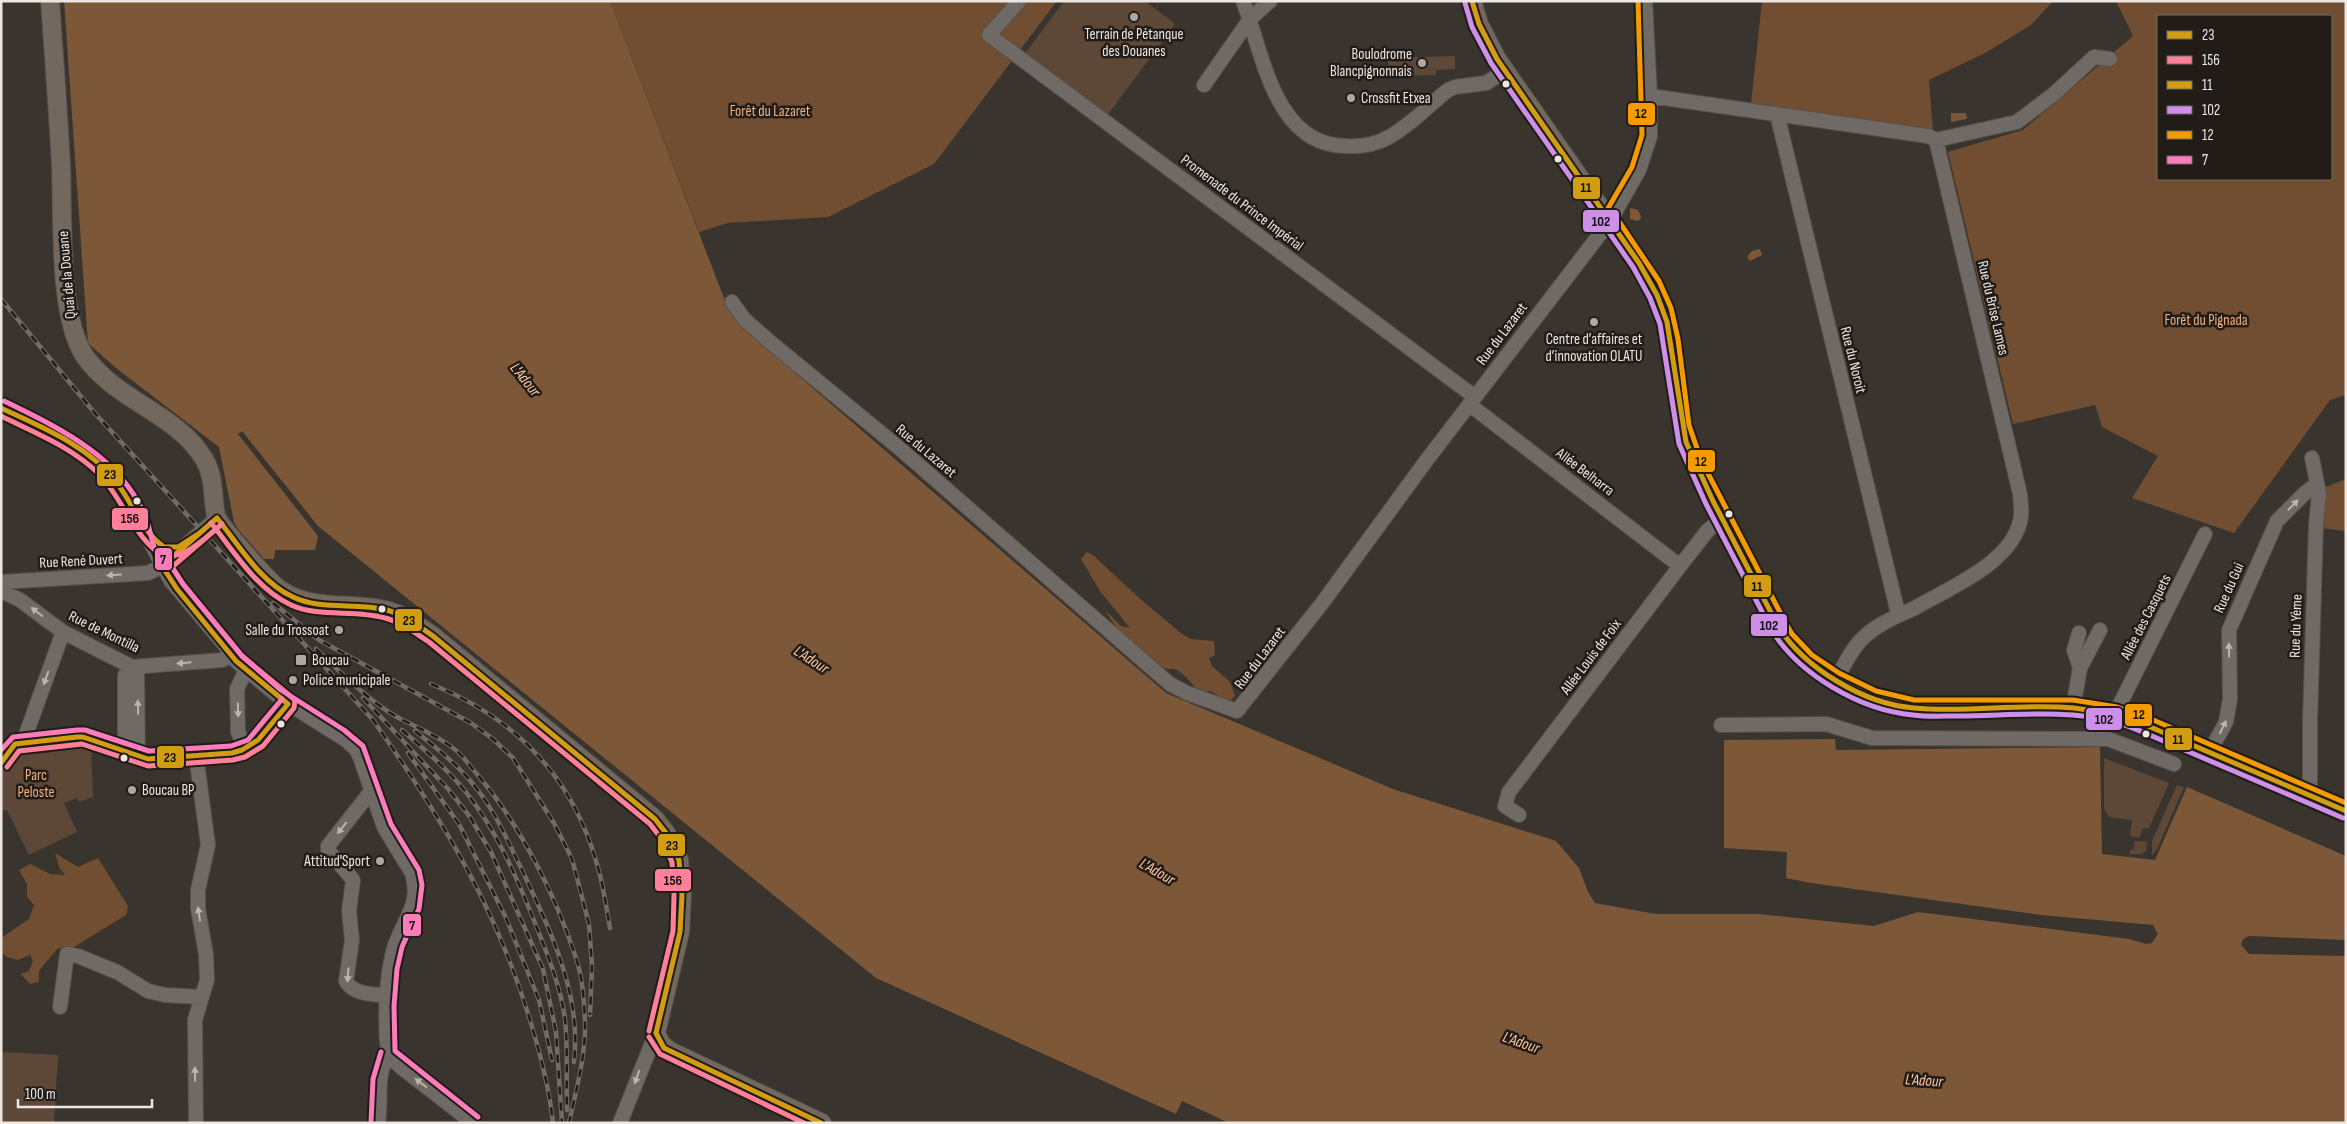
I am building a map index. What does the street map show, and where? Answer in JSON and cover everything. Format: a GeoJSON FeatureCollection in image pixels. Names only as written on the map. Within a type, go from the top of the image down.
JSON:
{"type":"FeatureCollection","features":[{"type":"Feature","properties":{"kind":"main road","name":"Quai de la Douane"},"geometry":{"type":"LineString","coordinates":[[50,1],[65,281],[72,329],[84,354],[102,377],[170,425],[193,444],[204,459],[212,475],[217,518]]}},
{"type":"Feature","properties":{"kind":"main road"},"geometry":{"type":"LineString","coordinates":[[1472,1],[1485,37],[1505,71],[1610,221],[1652,285],[1664,311],[1671,340],[1686,442],[1722,520],[1786,639],[1807,661],[1835,680],[1873,698],[1913,708],[2073,708],[2115,714],[2346,811]]}},
{"type":"Feature","properties":{"kind":"main road"},"geometry":{"type":"LineString","coordinates":[[217,518],[263,574],[278,588],[294,598],[316,604],[387,610],[408,620],[433,636],[655,819],[670,840],[679,860],[682,895],[680,932],[656,1033],[664,1048],[822,1123]]}},
{"type":"Feature","properties":{"kind":"street","name":"Promenade du Prince Impérial"},"geometry":{"type":"LineString","coordinates":[[1019,1],[989,35],[1473,401]]}},
{"type":"Feature","properties":{"kind":"street"},"geometry":{"type":"LineString","coordinates":[[1243,1],[1273,90],[1283,109],[1295,126],[1312,138],[1336,146],[1368,145],[1378,142],[1402,129],[1455,86],[1486,83],[1505,71]]}},
{"type":"Feature","properties":{"kind":"street"},"geometry":{"type":"LineString","coordinates":[[1204,85],[1250,19],[1270,1]]}},
{"type":"Feature","properties":{"kind":"street","name":"Rue du Lazaret"},"geometry":{"type":"LineString","coordinates":[[732,302],[744,319],[770,342],[898,447],[1170,684],[1237,711],[1323,602],[1610,221],[1630,189],[1646,153],[1650,136],[1645,1]]}},
{"type":"Feature","properties":{"kind":"street"},"geometry":{"type":"LineString","coordinates":[[1650,96],[1928,136],[1936,140],[2018,122],[2054,94],[2094,58],[2110,59]]}},
{"type":"Feature","properties":{"kind":"street","name":"Rue du Noroit"},"geometry":{"type":"LineString","coordinates":[[1777,114],[1900,614]]}},
{"type":"Feature","properties":{"kind":"street","name":"Rue du Brise Lames"},"geometry":{"type":"LineString","coordinates":[[1835,680],[1851,654],[1866,635],[1999,557],[2019,528],[2022,512],[2020,494],[1936,140]]}},
{"type":"Feature","properties":{"kind":"street","name":"Allée Belharra"},"geometry":{"type":"LineString","coordinates":[[1473,401],[1680,566]]}},
{"type":"Feature","properties":{"kind":"street"},"geometry":{"type":"LineString","coordinates":[[1,408],[64,440],[92,458],[121,488],[139,521],[163,546],[172,548],[188,543]]}},
{"type":"Feature","properties":{"kind":"street","name":"Rue du Yème"},"geometry":{"type":"LineString","coordinates":[[2310,796],[2310,722],[2316,525],[2319,493],[2312,458]]}},
{"type":"Feature","properties":{"kind":"street","name":"Rue du Gui"},"geometry":{"type":"LineString","coordinates":[[2209,752],[2226,722],[2230,699],[2229,630],[2277,522],[2305,493],[2317,484]]}},
{"type":"Feature","properties":{"kind":"street"},"geometry":{"type":"LineString","coordinates":[[162,566],[217,518]]}},
{"type":"Feature","properties":{"kind":"street","name":"Allée Louis de Foix"},"geometry":{"type":"LineString","coordinates":[[1519,815],[1505,806],[1509,792],[1708,530],[1722,520]]}},
{"type":"Feature","properties":{"kind":"street"},"geometry":{"type":"LineString","coordinates":[[139,521],[143,541],[151,562],[162,566],[177,589],[246,670],[288,704],[346,740],[356,749],[384,827],[412,873],[414,881],[412,912],[392,956],[385,1021],[388,1055],[382,1064],[379,1086],[378,1123]]}},
{"type":"Feature","properties":{"kind":"street","name":"Allée des Casquets"},"geometry":{"type":"LineString","coordinates":[[2115,714],[2205,534]]}},
{"type":"Feature","properties":{"kind":"street","name":"Rue René Duvert"},"geometry":{"type":"LineString","coordinates":[[1,582],[148,573],[162,566]]}},
{"type":"Feature","properties":{"kind":"street","name":"Rue de Montilla"},"geometry":{"type":"LineString","coordinates":[[1,591],[20,600],[63,632],[132,667],[222,660],[232,655]]}},
{"type":"Feature","properties":{"kind":"street"},"geometry":{"type":"LineString","coordinates":[[2073,708],[2080,668],[2100,630]]}},
{"type":"Feature","properties":{"kind":"street"},"geometry":{"type":"LineString","coordinates":[[25,742],[25,737],[63,632]]}},
{"type":"Feature","properties":{"kind":"street"},"geometry":{"type":"LineString","coordinates":[[2079,633],[2074,650],[2080,668]]}},
{"type":"Feature","properties":{"kind":"street"},"geometry":{"type":"LineString","coordinates":[[131,754],[138,675],[132,667]]}},
{"type":"Feature","properties":{"kind":"street"},"geometry":{"type":"LineString","coordinates":[[246,670],[238,682],[238,732],[246,749]]}},
{"type":"Feature","properties":{"kind":"street"},"geometry":{"type":"LineString","coordinates":[[1,763],[15,744],[83,737],[148,759],[232,753],[246,749],[256,743],[288,704]]}},
{"type":"Feature","properties":{"kind":"street"},"geometry":{"type":"LineString","coordinates":[[1721,725],[1826,724],[1872,738],[2108,739],[2174,764]]}},
{"type":"Feature","properties":{"kind":"street"},"geometry":{"type":"LineString","coordinates":[[196,755],[208,845],[198,890],[198,908],[206,954],[207,980],[195,1026],[196,1123]]}},
{"type":"Feature","properties":{"kind":"street"},"geometry":{"type":"LineString","coordinates":[[372,790],[328,846],[328,850],[353,880],[349,911],[352,940],[346,981],[349,987],[357,991],[388,996]]}},
{"type":"Feature","properties":{"kind":"street"},"geometry":{"type":"LineString","coordinates":[[60,1007],[67,954],[78,956],[117,972],[148,991],[165,995],[202,998]]}},
{"type":"Feature","properties":{"kind":"street"},"geometry":{"type":"LineString","coordinates":[[620,1123],[656,1033]]}},
{"type":"Feature","properties":{"kind":"street"},"geometry":{"type":"LineString","coordinates":[[388,1055],[473,1123]]}},
{"type":"Feature","properties":{"kind":"green space","name":"Forêt du Lazaret"},"geometry":{"type":"Polygon","coordinates":[[[610,1],[1057,1],[934,164],[828,217],[728,223],[699,232],[610,1]]]}},
{"type":"Feature","properties":{"kind":"green space"},"geometry":{"type":"Polygon","coordinates":[[[1064,1],[1145,1],[1175,24],[1107,116],[1024,55],[1064,1]]]}},
{"type":"Feature","properties":{"kind":"green space"},"geometry":{"type":"Polygon","coordinates":[[[1762,1],[2053,1],[2031,25],[1985,53],[1929,80],[1933,131],[1751,104],[1762,1]]]}},
{"type":"Feature","properties":{"kind":"green space","name":"Forêt du Pignada"},"geometry":{"type":"Polygon","coordinates":[[[2116,1],[2346,1],[2346,395],[2330,400],[2234,533],[2132,498],[2158,456],[2102,427],[2095,405],[2013,424],[1948,152],[2023,130],[2133,36],[2116,1]]]}},
{"type":"Feature","properties":{"kind":"green space","name":"Boulodrome Blancpignonnais"},"geometry":{"type":"Polygon","coordinates":[[[1455,56],[1455,69],[1436,70],[1436,75],[1388,76],[1388,58],[1455,56]]]}},
{"type":"Feature","properties":{"kind":"green space"},"geometry":{"type":"Polygon","coordinates":[[[2346,479],[2346,531],[2321,528],[2326,487],[2346,479]]]}},
{"type":"Feature","properties":{"kind":"green space"},"geometry":{"type":"Polygon","coordinates":[[[1087,552],[1094,556],[1182,634],[1191,639],[1214,641],[1215,655],[1209,658],[1212,666],[1230,682],[1235,696],[1229,702],[1210,691],[1202,693],[1176,669],[1167,669],[1157,664],[1131,643],[1105,610],[1121,626],[1130,628],[1100,591],[1081,559],[1087,552]]]}},
{"type":"Feature","properties":{"kind":"green space","name":"Parc Peloste"},"geometry":{"type":"Polygon","coordinates":[[[82,743],[91,745],[93,797],[79,802],[77,798],[64,803],[77,832],[29,855],[7,810],[1,811],[1,776],[5,765],[13,757],[34,748],[82,743]]]}},
{"type":"Feature","properties":{"kind":"green space"},"geometry":{"type":"Polygon","coordinates":[[[2104,758],[2169,783],[2149,828],[2143,828],[2139,838],[2130,836],[2132,820],[2109,817],[2104,808],[2104,758]]]}},
{"type":"Feature","properties":{"kind":"green space"},"geometry":{"type":"Polygon","coordinates":[[[2177,785],[2184,787],[2158,847],[2152,856],[2152,841],[2177,785]]]}},
{"type":"Feature","properties":{"kind":"green space"},"geometry":{"type":"Polygon","coordinates":[[[2135,841],[2147,842],[2146,851],[2141,854],[2130,854],[2130,850],[2134,849],[2135,841]]]}},
{"type":"Feature","properties":{"kind":"green space"},"geometry":{"type":"Polygon","coordinates":[[[55,853],[78,867],[98,858],[128,906],[126,915],[74,947],[57,949],[39,971],[39,982],[30,984],[21,974],[29,971],[33,961],[30,955],[18,960],[7,957],[1,952],[1,938],[29,919],[34,905],[27,897],[27,884],[19,870],[30,864],[50,874],[65,875],[59,867],[55,853]]]}},
{"type":"Feature","properties":{"kind":"green space"},"geometry":{"type":"Polygon","coordinates":[[[1,1052],[58,1055],[54,1123],[1,1123],[1,1052]]]}},
{"type":"Feature","properties":{"kind":"water","name":"L'Adour"},"geometry":{"type":"Polygon","coordinates":[[[64,1],[610,1],[722,293],[730,312],[742,327],[1166,693],[1393,789],[1556,841],[1579,868],[1588,892],[1595,903],[1656,914],[1758,914],[1874,926],[1918,912],[2129,939],[2146,944],[2152,943],[2158,934],[2153,925],[2041,915],[1811,883],[1786,878],[1787,852],[1724,848],[1724,740],[1835,739],[1836,750],[2100,747],[2102,854],[2155,860],[2187,787],[2346,856],[2346,940],[2249,936],[2243,939],[2241,945],[2249,954],[2346,956],[2346,1123],[1229,1123],[1182,1101],[1176,1114],[876,978],[318,526],[242,431],[238,434],[318,536],[315,550],[275,550],[274,559],[264,559],[238,529],[234,522],[219,447],[116,368],[88,343],[64,1]]]}},
{"type":"Feature","properties":{"kind":"water"},"geometry":{"type":"Polygon","coordinates":[[[1951,113],[1966,113],[1967,119],[1951,122],[1951,113]]]}},
{"type":"Feature","properties":{"kind":"water"},"geometry":{"type":"Polygon","coordinates":[[[1630,208],[1638,210],[1641,216],[1640,220],[1630,219],[1630,208]]]}},
{"type":"Feature","properties":{"kind":"water"},"geometry":{"type":"Polygon","coordinates":[[[1760,249],[1762,255],[1750,261],[1747,257],[1752,251],[1760,249]]]}},
{"type":"Feature","properties":{"kind":"railway"},"geometry":{"type":"LineString","coordinates":[[1,299],[93,411],[373,720],[399,758],[447,833],[468,871],[488,910],[505,950],[538,1048],[548,1090],[553,1123]]}},
{"type":"Feature","properties":{"kind":"railway"},"geometry":{"type":"LineString","coordinates":[[273,603],[319,640],[471,723],[493,739],[513,758],[554,823],[572,859],[589,924],[592,966],[590,1015]]}},
{"type":"Feature","properties":{"kind":"railway"},"geometry":{"type":"LineString","coordinates":[[316,649],[375,702],[397,717],[440,739],[459,753],[507,814],[535,861],[558,909],[578,966],[583,990],[584,1047],[569,1123]]}},
{"type":"Feature","properties":{"kind":"railway"},"geometry":{"type":"LineString","coordinates":[[431,684],[488,713],[535,752],[554,775],[571,801],[585,830],[601,877],[610,928]]}},
{"type":"Feature","properties":{"kind":"railway"},"geometry":{"type":"LineString","coordinates":[[363,698],[449,790],[470,817],[491,852],[543,969],[556,1032],[562,1123]]}},
{"type":"Feature","properties":{"kind":"railway"},"geometry":{"type":"LineString","coordinates":[[402,730],[450,774],[476,805],[504,851],[519,884],[552,967],[563,1006],[566,1042],[567,1110]]}},
{"type":"Feature","properties":{"kind":"railway"},"geometry":{"type":"LineString","coordinates":[[415,731],[458,767],[480,793],[498,821],[522,870],[562,963],[573,1012],[574,1062]]}},
{"type":"Feature","properties":{"kind":"railway"},"geometry":{"type":"LineString","coordinates":[[408,753],[459,824],[506,918],[539,1000],[552,1060]]}},
{"type":"Feature","properties":{"kind":"transit line","name":"11"},"geometry":{"type":"LineString","coordinates":[[1472,1],[1479,24],[1497,59],[1639,263],[1657,295],[1667,322],[1686,442],[1713,501],[1778,626],[1803,656],[1837,681],[1875,699],[1895,705],[1934,709],[2074,708],[2120,717],[2148,726],[2346,811]]}},
{"type":"Feature","properties":{"kind":"transit line","name":"12"},"geometry":{"type":"LineString","coordinates":[[1603,217],[1632,167],[1642,135],[1638,1]]}},
{"type":"Feature","properties":{"kind":"transit line","name":"102"},"geometry":{"type":"LineString","coordinates":[[1465,3],[1472,27],[1491,63],[1633,267],[1650,298],[1660,324],[1679,444],[1706,504],[1771,629],[1783,646],[1798,661],[1814,675],[1852,698],[1893,712],[1929,716],[2056,714],[2095,717],[2113,721],[2343,818]]}},
{"type":"Feature","properties":{"kind":"transit line","name":"12"},"geometry":{"type":"LineString","coordinates":[[1616,217],[1659,281],[1671,308],[1678,339],[1689,425],[1701,460],[1785,622],[1792,634],[1812,655],[1839,673],[1876,691],[1914,700],[2073,700],[2117,707],[2151,719],[2346,803]]}},
{"type":"Feature","properties":{"kind":"transit line","name":"7"},"geometry":{"type":"LineString","coordinates":[[4,401],[66,433],[104,460],[134,495],[147,521],[157,556],[168,561],[183,584],[242,656],[281,690],[344,730],[363,746],[391,824],[419,870],[422,885],[419,909],[402,947],[397,969],[394,1006],[395,1051],[478,1117]]}},
{"type":"Feature","properties":{"kind":"transit line","name":"23"},"geometry":{"type":"LineString","coordinates":[[1,408],[62,438],[90,456],[114,479],[149,533],[164,547],[178,547],[198,534]]}},
{"type":"Feature","properties":{"kind":"transit line","name":"156"},"geometry":{"type":"LineString","coordinates":[[1,416],[53,441],[88,464],[107,483],[145,540],[162,554],[179,555],[203,540]]}},
{"type":"Feature","properties":{"kind":"transit line","name":"23"},"geometry":{"type":"LineString","coordinates":[[217,518],[260,573],[293,597],[316,604],[387,610],[422,628],[655,819],[666,833],[679,860],[682,895],[680,932],[656,1033]]}},
{"type":"Feature","properties":{"kind":"transit line","name":"23"},"geometry":{"type":"LineString","coordinates":[[1,763],[15,744],[77,737],[83,737],[148,759],[232,753],[242,750],[258,740],[288,704],[236,661],[177,589],[162,566],[217,518]]}},
{"type":"Feature","properties":{"kind":"transit line","name":"156"},"geometry":{"type":"LineString","coordinates":[[211,523],[246,568],[278,598],[302,609],[374,615],[385,618],[402,625],[429,642],[650,824],[660,837],[672,862],[674,895],[673,931],[649,1031]]}},
{"type":"Feature","properties":{"kind":"transit line","name":"156"},"geometry":{"type":"LineString","coordinates":[[7,767],[19,751],[82,744],[148,766],[233,760],[245,757],[263,746],[294,708],[295,700],[242,656],[183,584],[172,567],[222,524]]}},
{"type":"Feature","properties":{"kind":"transit line","name":"7"},"geometry":{"type":"LineString","coordinates":[[1,750],[13,737],[77,730],[85,730],[149,751],[231,746],[248,740],[282,699]]}},
{"type":"Feature","properties":{"kind":"transit line","name":"23"},"geometry":{"type":"LineString","coordinates":[[656,1033],[664,1048],[821,1123]]}},
{"type":"Feature","properties":{"kind":"transit line","name":"156"},"geometry":{"type":"LineString","coordinates":[[649,1037],[660,1054],[804,1123]]}},
{"type":"Feature","properties":{"kind":"transit line","name":"7"},"geometry":{"type":"LineString","coordinates":[[371,1122],[373,1079],[381,1052]]}},
{"type":"Feature","properties":{"kind":"place","name":"Terrain de Pétanque des Douanes"},"geometry":{"type":"Point","coordinates":[1134,17]}},
{"type":"Feature","properties":{"kind":"place","name":"Boulodrome Blancpignonnais"},"geometry":{"type":"Point","coordinates":[1422,63]}},
{"type":"Feature","properties":{"kind":"place","name":"Crossfit Etxea"},"geometry":{"type":"Point","coordinates":[1351,98]}},
{"type":"Feature","properties":{"kind":"place","name":"Centre d’affaires et d’innovation OLATU"},"geometry":{"type":"Point","coordinates":[1594,322]}},
{"type":"Feature","properties":{"kind":"place","name":"Salle du Trossoat"},"geometry":{"type":"Point","coordinates":[339,630]}},
{"type":"Feature","properties":{"kind":"place","name":"Boucau"},"geometry":{"type":"Point","coordinates":[301,660]}},
{"type":"Feature","properties":{"kind":"place","name":"Police municipale"},"geometry":{"type":"Point","coordinates":[293,680]}},
{"type":"Feature","properties":{"kind":"place","name":"Boucau BP"},"geometry":{"type":"Point","coordinates":[132,790]}},
{"type":"Feature","properties":{"kind":"place","name":"Attitud'Sport"},"geometry":{"type":"Point","coordinates":[380,861]}}]}
